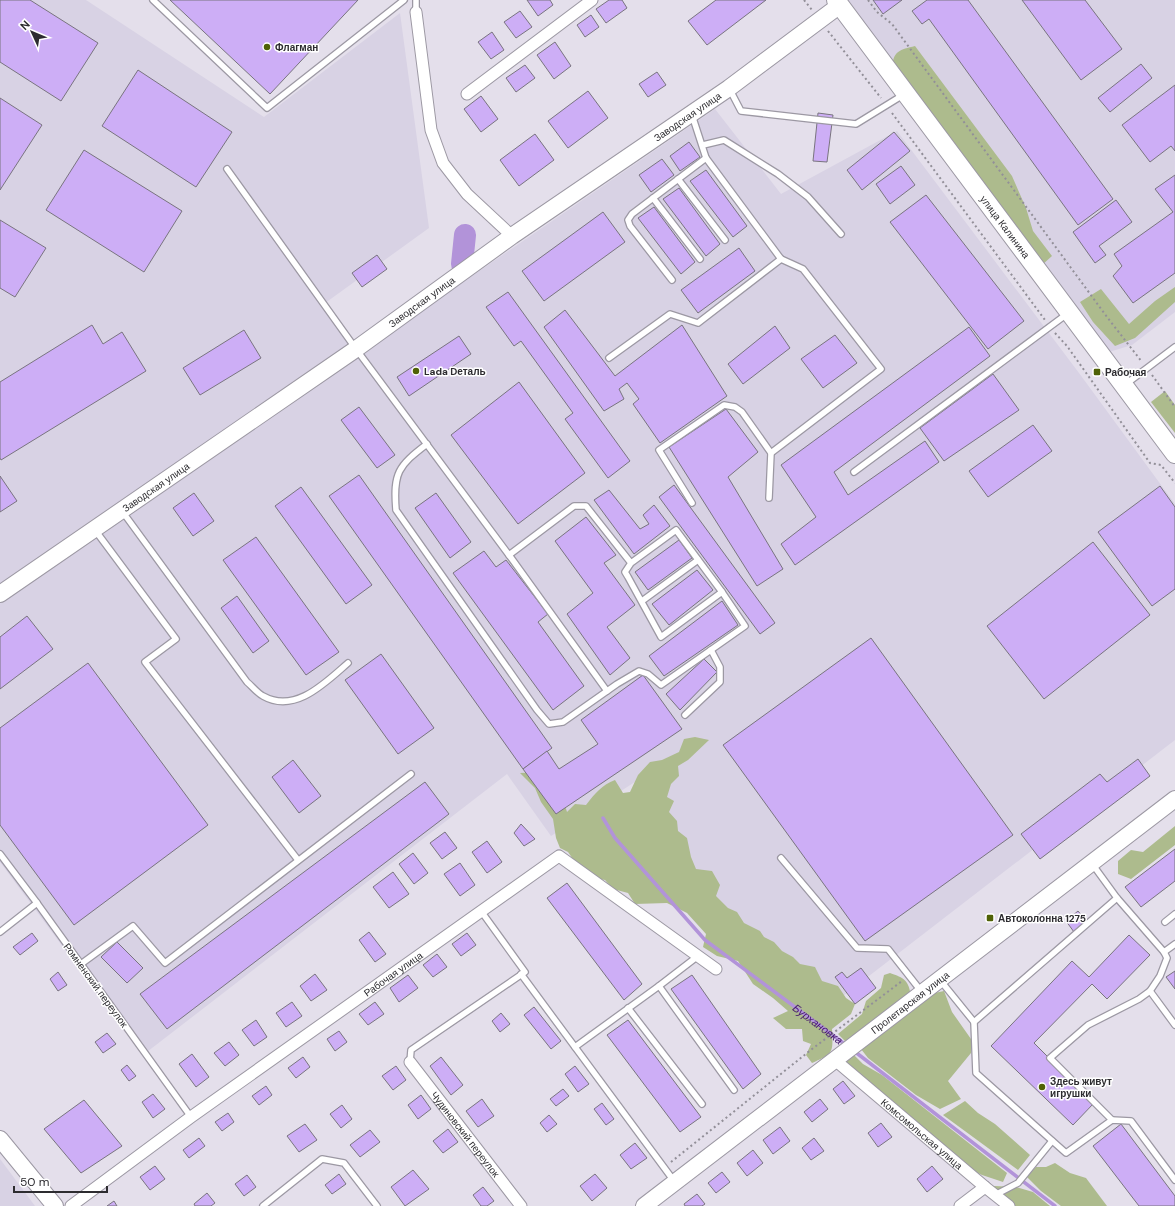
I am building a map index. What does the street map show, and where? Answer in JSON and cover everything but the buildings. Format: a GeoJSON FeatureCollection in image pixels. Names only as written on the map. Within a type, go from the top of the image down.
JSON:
{"type":"FeatureCollection","features":[{"type":"Feature","properties":{"kind":"main road","name":"улица Калинина"},"geometry":{"type":"LineString","coordinates":[[838,3],[1175,454]]}},
{"type":"Feature","properties":{"kind":"street"},"geometry":{"type":"LineString","coordinates":[[467,94],[592,0]]}},
{"type":"Feature","properties":{"kind":"street","name":"Заводская улица"},"geometry":{"type":"LineString","coordinates":[[0,594],[356,349],[512,236],[728,88],[820,20],[838,3]]}},
{"type":"Feature","properties":{"kind":"street"},"geometry":{"type":"LineString","coordinates":[[416,12],[431,130],[443,163],[467,194],[512,236]]}},
{"type":"Feature","properties":{"kind":"street","name":"Пролетарская улица"},"geometry":{"type":"LineString","coordinates":[[644,1206],[1175,799]]}},
{"type":"Feature","properties":{"kind":"street","name":"Рабочая улица"},"geometry":{"type":"LineString","coordinates":[[71,1206],[191,1118],[559,856],[716,969]]}},
{"type":"Feature","properties":{"kind":"street","name":"Комсомольская улица"},"geometry":{"type":"LineString","coordinates":[[845,1052],[985,1187],[1009,1206]]}},
{"type":"Feature","properties":{"kind":"street","name":"Чудиновский переулок"},"geometry":{"type":"LineString","coordinates":[[410,1062],[522,1206]]}},
{"type":"Feature","properties":{"kind":"street"},"geometry":{"type":"LineString","coordinates":[[0,1139],[54,1206]]}},
{"type":"Feature","properties":{"kind":"street"},"geometry":{"type":"LineString","coordinates":[[960,1206],[985,1187]]}},
{"type":"Feature","properties":{"kind":"lane"},"geometry":{"type":"LineString","coordinates":[[152,0],[267,108],[404,0]]}},
{"type":"Feature","properties":{"kind":"lane"},"geometry":{"type":"LineString","coordinates":[[416,0],[416,12]]}},
{"type":"Feature","properties":{"kind":"lane"},"geometry":{"type":"LineString","coordinates":[[728,88],[741,111],[856,124],[906,93]]}},
{"type":"Feature","properties":{"kind":"lane"},"geometry":{"type":"LineString","coordinates":[[692,113],[706,158],[781,259],[803,269],[881,369],[771,453]]}},
{"type":"Feature","properties":{"kind":"lane"},"geometry":{"type":"LineString","coordinates":[[703,145],[724,140],[778,174],[808,197],[841,234]]}},
{"type":"Feature","properties":{"kind":"lane"},"geometry":{"type":"LineString","coordinates":[[672,280],[630,226],[628,220],[632,214],[706,158]]}},
{"type":"Feature","properties":{"kind":"lane"},"geometry":{"type":"LineString","coordinates":[[227,170],[356,349],[509,555],[607,691]]}},
{"type":"Feature","properties":{"kind":"lane"},"geometry":{"type":"LineString","coordinates":[[678,179],[725,240]]}},
{"type":"Feature","properties":{"kind":"lane"},"geometry":{"type":"LineString","coordinates":[[653,198],[700,259]]}},
{"type":"Feature","properties":{"kind":"lane"},"geometry":{"type":"LineString","coordinates":[[609,358],[670,314],[698,323],[781,259]]}},
{"type":"Feature","properties":{"kind":"lane"},"geometry":{"type":"LineString","coordinates":[[854,472],[1069,313]]}},
{"type":"Feature","properties":{"kind":"lane"},"geometry":{"type":"LineString","coordinates":[[1124,385],[1175,347]]}},
{"type":"Feature","properties":{"kind":"lane"},"geometry":{"type":"LineString","coordinates":[[692,503],[660,450],[724,405],[735,407],[742,412],[771,453],[769,498]]}},
{"type":"Feature","properties":{"kind":"lane"},"geometry":{"type":"LineString","coordinates":[[427,444],[408,459],[396,476],[396,510],[537,710],[549,724],[563,722],[607,691],[639,671],[648,674],[661,685],[745,626],[722,592],[676,530],[631,563],[625,572],[661,637],[722,592]]}},
{"type":"Feature","properties":{"kind":"lane"},"geometry":{"type":"LineString","coordinates":[[509,555],[574,506],[578,505],[586,506],[591,510],[631,563]]}},
{"type":"Feature","properties":{"kind":"lane"},"geometry":{"type":"LineString","coordinates":[[122,510],[247,682],[262,696],[278,702],[295,700],[318,689],[348,663]]}},
{"type":"Feature","properties":{"kind":"lane"},"geometry":{"type":"LineString","coordinates":[[95,530],[176,639],[145,662],[298,860]]}},
{"type":"Feature","properties":{"kind":"lane"},"geometry":{"type":"LineString","coordinates":[[642,601],[698,560]]}},
{"type":"Feature","properties":{"kind":"lane"},"geometry":{"type":"LineString","coordinates":[[685,715],[720,682],[720,667],[711,650]]}},
{"type":"Feature","properties":{"kind":"lane"},"geometry":{"type":"LineString","coordinates":[[81,964],[133,926],[165,962],[411,774]]}},
{"type":"Feature","properties":{"kind":"lane","name":"Ромненский переулок"},"geometry":{"type":"LineString","coordinates":[[0,854],[37,903],[191,1118]]}},
{"type":"Feature","properties":{"kind":"lane"},"geometry":{"type":"LineString","coordinates":[[781,858],[857,948],[888,949],[923,993]]}},
{"type":"Feature","properties":{"kind":"lane"},"geometry":{"type":"LineString","coordinates":[[1092,863],[1118,898],[1164,952],[1167,958],[1160,976],[1150,992],[1088,1025],[1050,1058],[1112,1120]]}},
{"type":"Feature","properties":{"kind":"lane"},"geometry":{"type":"LineString","coordinates":[[974,1022],[1118,898]]}},
{"type":"Feature","properties":{"kind":"lane"},"geometry":{"type":"LineString","coordinates":[[0,932],[37,903]]}},
{"type":"Feature","properties":{"kind":"lane"},"geometry":{"type":"LineString","coordinates":[[410,1062],[411,1050],[525,972],[481,911]]}},
{"type":"Feature","properties":{"kind":"lane"},"geometry":{"type":"LineString","coordinates":[[1165,922],[1175,914]]}},
{"type":"Feature","properties":{"kind":"lane"},"geometry":{"type":"LineString","coordinates":[[1164,952],[1175,944]]}},
{"type":"Feature","properties":{"kind":"lane"},"geometry":{"type":"LineString","coordinates":[[575,1047],[698,956]]}},
{"type":"Feature","properties":{"kind":"lane"},"geometry":{"type":"LineString","coordinates":[[521,974],[675,1182]]}},
{"type":"Feature","properties":{"kind":"lane"},"geometry":{"type":"LineString","coordinates":[[940,979],[974,1022],[976,1074],[1066,1153],[1112,1120],[1131,1121],[1175,1180]]}},
{"type":"Feature","properties":{"kind":"lane"},"geometry":{"type":"LineString","coordinates":[[659,986],[734,1090]]}},
{"type":"Feature","properties":{"kind":"lane"},"geometry":{"type":"LineString","coordinates":[[1150,992],[1175,1025]]}},
{"type":"Feature","properties":{"kind":"lane"},"geometry":{"type":"LineString","coordinates":[[628,1008],[702,1104]]}},
{"type":"Feature","properties":{"kind":"lane"},"geometry":{"type":"LineString","coordinates":[[995,1195],[1018,1183],[1052,1141]]}},
{"type":"Feature","properties":{"kind":"lane"},"geometry":{"type":"LineString","coordinates":[[263,1206],[322,1159],[344,1163],[377,1206]]}},
{"type":"Feature","properties":{"kind":"path"},"geometry":{"type":"LineString","coordinates":[[804,0],[887,105],[1050,327],[1067,346],[1150,463],[1161,465],[1175,483]]}},
{"type":"Feature","properties":{"kind":"path"},"geometry":{"type":"LineString","coordinates":[[868,0],[877,12],[892,24],[1175,407]]}},
{"type":"Feature","properties":{"kind":"path"},"geometry":{"type":"LineString","coordinates":[[664,1168],[812,1049],[909,976]]}},
{"type":"Feature","properties":{"kind":"shaded area"},"geometry":{"type":"Polygon","coordinates":[[[0,0],[86,0],[264,117],[400,13],[429,228],[321,306],[357,355],[715,109],[781,194],[897,131],[1079,373],[1175,504],[1175,740],[834,1003],[710,917],[638,780],[551,836],[507,774],[143,1055],[0,862],[0,0]]]}},
{"type":"Feature","properties":{"kind":"shaded area"},"geometry":{"type":"Polygon","coordinates":[[[846,0],[1175,0],[1175,312],[1132,345],[1109,352],[846,0]]]}},
{"type":"Feature","properties":{"kind":"shaded area"},"geometry":{"type":"Polygon","coordinates":[[[0,1159],[35,1206],[0,1206],[0,1159]]]}},
{"type":"Feature","properties":{"kind":"green space"},"geometry":{"type":"Polygon","coordinates":[[[915,46],[1012,176],[1026,208],[1033,231],[1052,256],[1042,265],[892,69],[894,58],[898,52],[915,46]]]}},
{"type":"Feature","properties":{"kind":"green space"},"geometry":{"type":"Polygon","coordinates":[[[1175,287],[1175,302],[1135,338],[1115,346],[1093,322],[1080,302],[1101,289],[1129,324],[1155,301],[1175,287]]]}},
{"type":"Feature","properties":{"kind":"green space"},"geometry":{"type":"Polygon","coordinates":[[[1165,391],[1175,405],[1175,433],[1151,402],[1165,391]]]}},
{"type":"Feature","properties":{"kind":"green space"},"geometry":{"type":"Polygon","coordinates":[[[695,737],[709,740],[688,760],[678,766],[679,776],[671,784],[667,797],[674,801],[669,812],[677,821],[678,831],[687,838],[691,857],[696,869],[712,871],[720,885],[716,896],[728,908],[737,912],[744,923],[760,931],[764,937],[774,942],[782,951],[793,957],[800,964],[815,967],[822,981],[838,986],[846,998],[855,1004],[851,1014],[832,1029],[831,1051],[825,1057],[812,1063],[806,1055],[811,1044],[803,1041],[802,1029],[786,1029],[773,1018],[788,1011],[753,984],[738,961],[717,956],[703,947],[706,934],[687,913],[667,903],[635,904],[628,893],[613,889],[605,880],[594,878],[575,862],[568,852],[560,848],[556,838],[553,819],[541,802],[535,788],[520,773],[541,772],[562,796],[567,812],[575,804],[586,805],[599,790],[606,784],[615,780],[623,793],[630,792],[638,775],[650,762],[662,760],[679,752],[684,739],[695,737]]]}},
{"type":"Feature","properties":{"kind":"green space"},"geometry":{"type":"Polygon","coordinates":[[[1175,826],[1175,845],[1131,879],[1118,874],[1118,861],[1131,850],[1143,852],[1175,826]]]}},
{"type":"Feature","properties":{"kind":"green space"},"geometry":{"type":"Polygon","coordinates":[[[890,973],[905,980],[909,987],[911,997],[854,1038],[845,1041],[838,1034],[862,1014],[866,1001],[881,988],[884,975],[890,973]]]}},
{"type":"Feature","properties":{"kind":"green space"},"geometry":{"type":"Polygon","coordinates":[[[944,991],[952,1012],[971,1039],[971,1053],[948,1081],[961,1099],[940,1109],[916,1095],[868,1058],[861,1049],[930,994],[944,991]]]}},
{"type":"Feature","properties":{"kind":"green space"},"geometry":{"type":"Polygon","coordinates":[[[851,1052],[863,1064],[882,1075],[1007,1173],[1003,1182],[967,1168],[929,1132],[889,1102],[842,1059],[851,1052]]]}},
{"type":"Feature","properties":{"kind":"green space"},"geometry":{"type":"Polygon","coordinates":[[[965,1101],[978,1113],[995,1124],[1030,1155],[1018,1170],[943,1115],[965,1101]]]}},
{"type":"Feature","properties":{"kind":"green space"},"geometry":{"type":"Polygon","coordinates":[[[1055,1163],[1070,1173],[1086,1178],[1107,1206],[1061,1206],[1041,1191],[1027,1177],[1036,1167],[1046,1167],[1055,1163]]]}},
{"type":"Feature","properties":{"kind":"green space"},"geometry":{"type":"Polygon","coordinates":[[[994,1186],[1016,1187],[1033,1192],[1050,1206],[1004,1206],[996,1196],[994,1186]]]}},
{"type":"Feature","properties":{"kind":"waterway","name":"Бурхановка"},"geometry":{"type":"LineString","coordinates":[[462,264],[465,235]]}},
{"type":"Feature","properties":{"kind":"waterway","name":"Бурхановка"},"geometry":{"type":"LineString","coordinates":[[603,818],[615,838],[705,940],[846,1045]]}},
{"type":"Feature","properties":{"kind":"waterway","name":"Бурхановка"},"geometry":{"type":"LineString","coordinates":[[854,1051],[1055,1206]]}},
{"type":"Feature","properties":{"kind":"place","name":"Флагман"},"geometry":{"type":"Point","coordinates":[267,47]}},
{"type":"Feature","properties":{"kind":"place","name":"Lada Dеталь"},"geometry":{"type":"Point","coordinates":[416,371]}},
{"type":"Feature","properties":{"kind":"place","name":"Рабочая"},"geometry":{"type":"Point","coordinates":[1097,372]}},
{"type":"Feature","properties":{"kind":"place","name":"Автоколонна 1275"},"geometry":{"type":"Point","coordinates":[990,918]}},
{"type":"Feature","properties":{"kind":"place","name":"Здесь живут игрушки"},"geometry":{"type":"Point","coordinates":[1042,1087]}}]}
